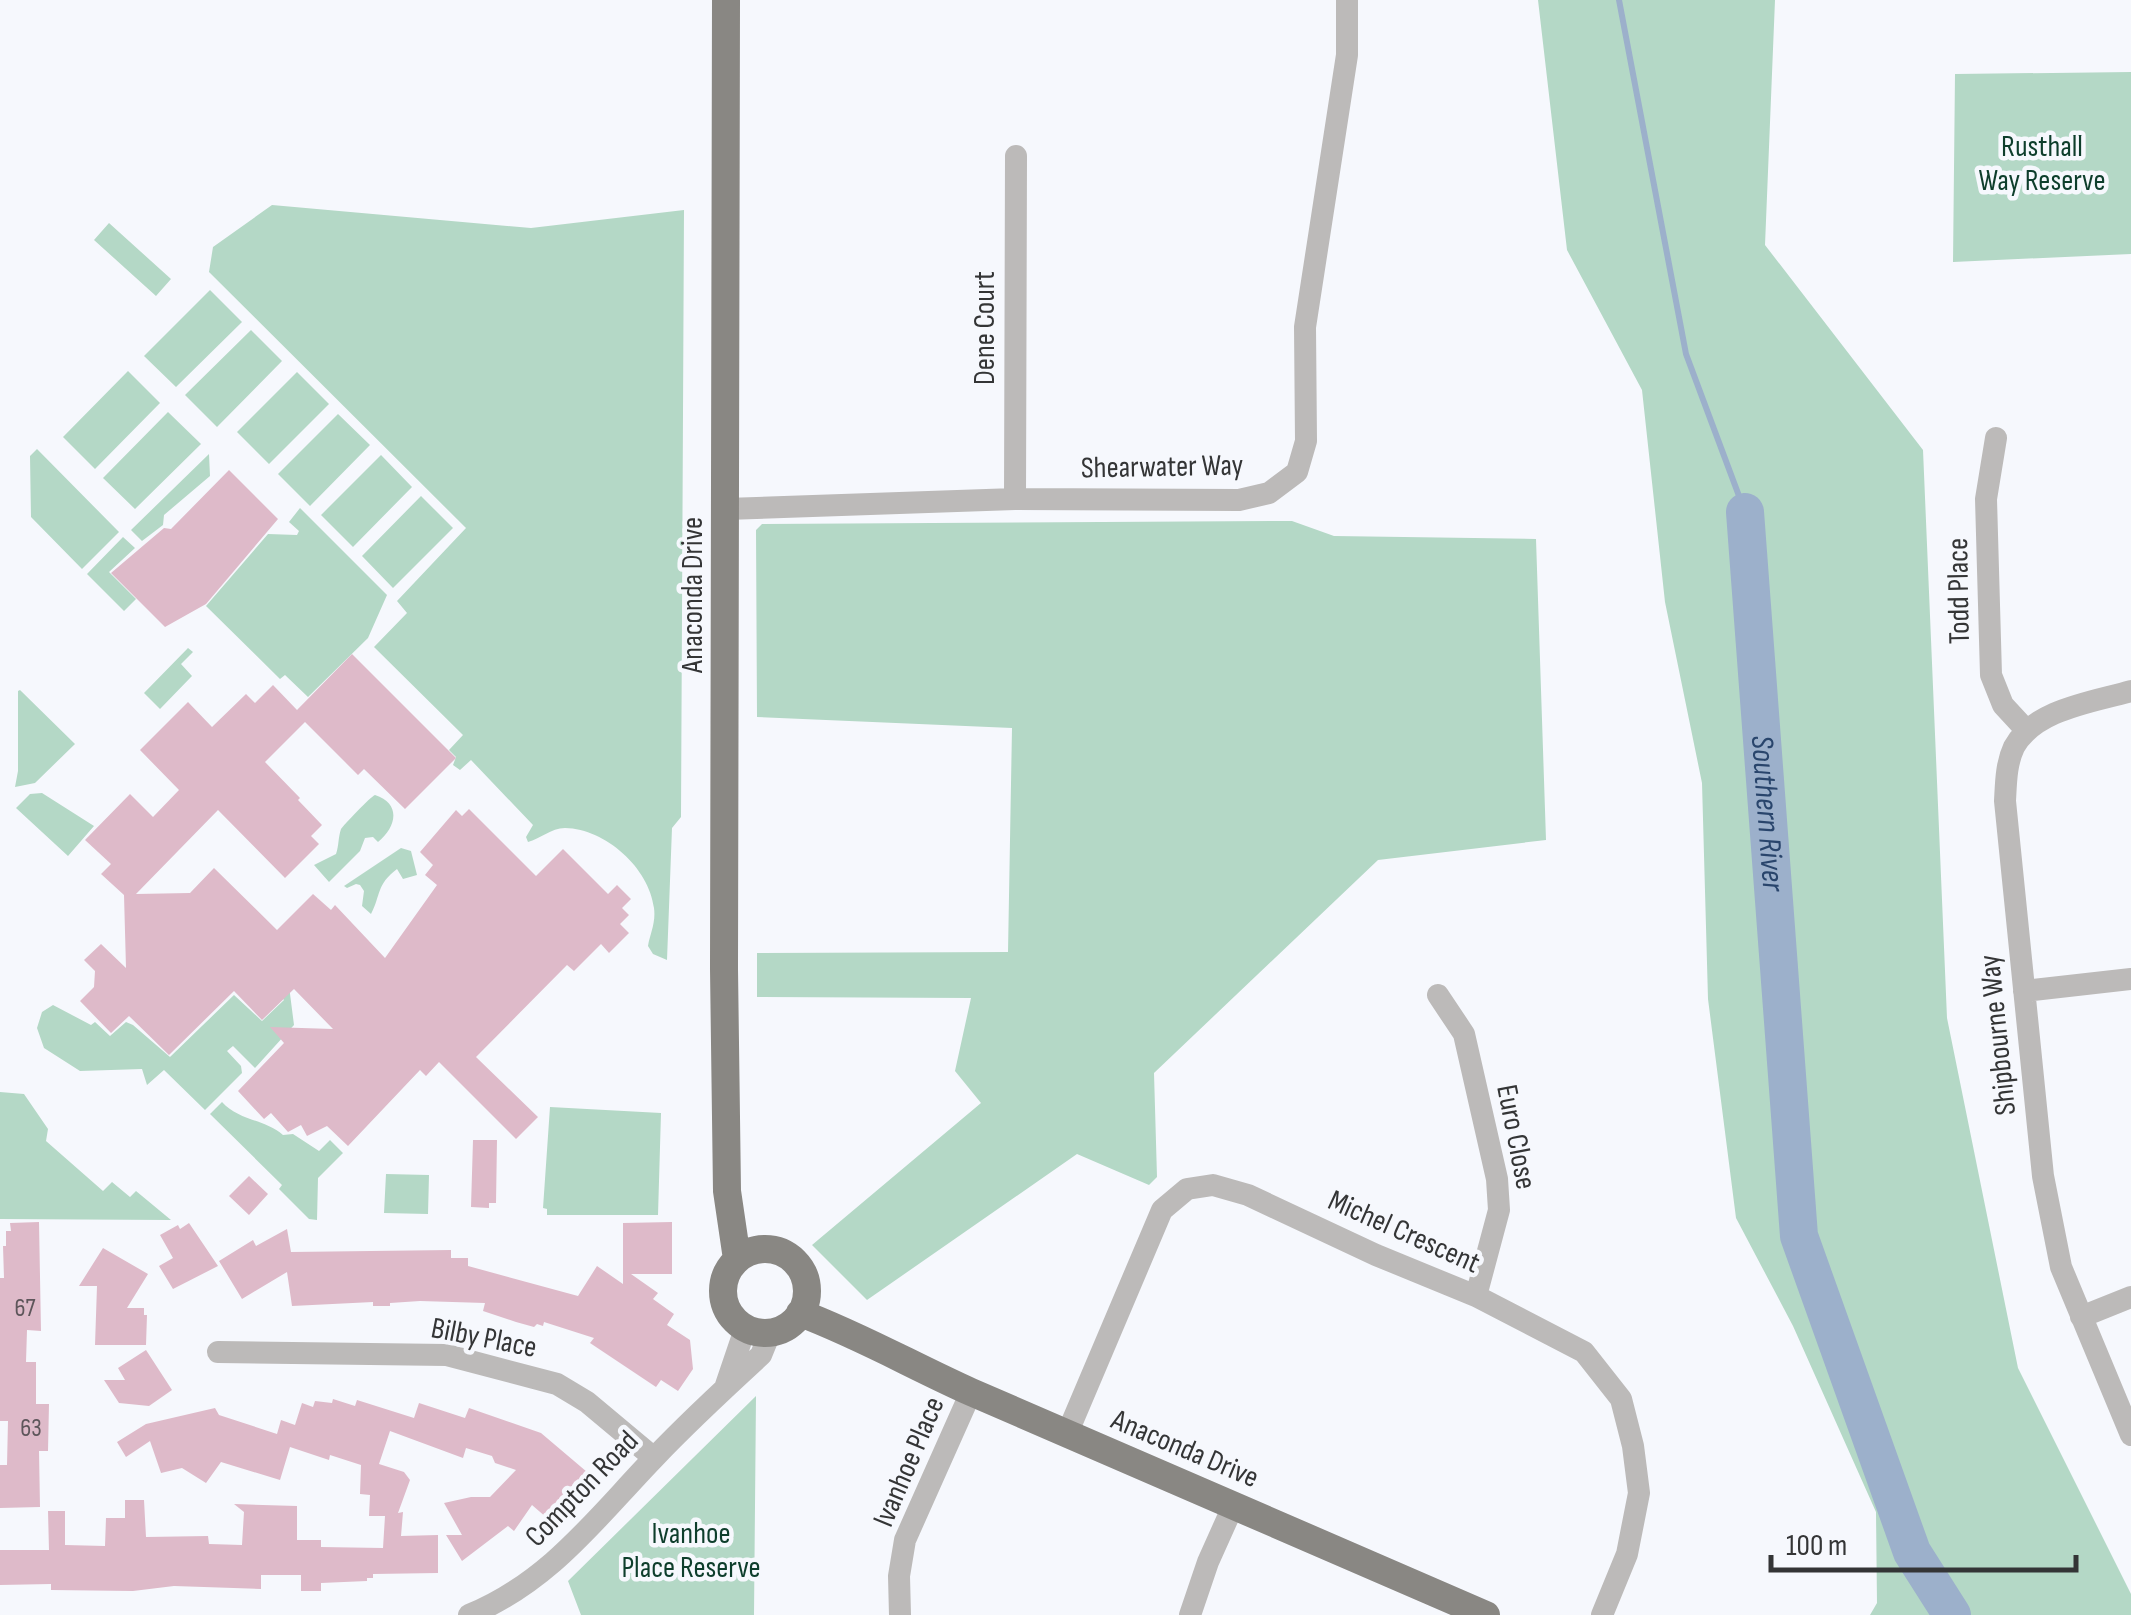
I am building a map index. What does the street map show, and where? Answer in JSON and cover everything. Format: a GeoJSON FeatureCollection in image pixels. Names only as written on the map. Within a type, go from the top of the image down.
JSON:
{"type":"FeatureCollection","features":[{"type":"Feature","properties":{"kind":"main road","name":"Anaconda Drive"},"geometry":{"type":"LineString","coordinates":[[726,0],[727,1191],[748,1254]]}},
{"type":"Feature","properties":{"kind":"main road","name":"Anaconda Drive"},"geometry":{"type":"LineString","coordinates":[[758,1331],[726,1309],[722,1296],[728,1270],[748,1254],[784,1253],[802,1271],[806,1284],[840,1310],[862,1337]]}},
{"type":"Feature","properties":{"kind":"main road"},"geometry":{"type":"LineString","coordinates":[[758,1331],[782,1330],[800,1313],[806,1284]]}},
{"type":"Feature","properties":{"kind":"main road","name":"Anaconda Drive"},"geometry":{"type":"LineString","coordinates":[[800,1313],[862,1337],[906,1363],[971,1392],[1486,1615]]}},
{"type":"Feature","properties":{"kind":"street","name":"Shearwater Way"},"geometry":{"type":"LineString","coordinates":[[726,509],[1014,500],[1239,500],[1270,492],[1297,472],[1306,441],[1305,327],[1347,55],[1347,0]]}},
{"type":"Feature","properties":{"kind":"street","name":"Dene Court"},"geometry":{"type":"LineString","coordinates":[[1014,500],[1016,156]]}},
{"type":"Feature","properties":{"kind":"street","name":"Todd Place"},"geometry":{"type":"LineString","coordinates":[[1996,438],[1986,499],[1991,675],[2003,705],[2027,731]]}},
{"type":"Feature","properties":{"kind":"street"},"geometry":{"type":"LineString","coordinates":[[2027,731],[2046,718],[2131,691]]}},
{"type":"Feature","properties":{"kind":"street","name":"Shipbourne Way"},"geometry":{"type":"LineString","coordinates":[[2027,731],[2010,758],[2005,801],[2043,1176],[2061,1267],[2131,1435]]}},
{"type":"Feature","properties":{"kind":"street"},"geometry":{"type":"LineString","coordinates":[[2024,991],[2131,980]]}},
{"type":"Feature","properties":{"kind":"street","name":"Euro Close"},"geometry":{"type":"LineString","coordinates":[[1438,995],[1464,1034],[1497,1179],[1499,1210],[1476,1296]]}},
{"type":"Feature","properties":{"kind":"street","name":"Michel Crescent"},"geometry":{"type":"LineString","coordinates":[[1067,1434],[1162,1210],[1187,1189],[1213,1184],[1248,1195],[1376,1255],[1476,1296],[1584,1352],[1622,1399],[1639,1493],[1627,1554],[1602,1615]]}},
{"type":"Feature","properties":{"kind":"street"},"geometry":{"type":"LineString","coordinates":[[2082,1317],[2131,1297]]}},
{"type":"Feature","properties":{"kind":"street","name":"Compton Road"},"geometry":{"type":"LineString","coordinates":[[469,1615],[513,1594],[547,1570],[589,1531],[654,1458],[761,1355],[758,1331]]}},
{"type":"Feature","properties":{"kind":"street","name":"Bilby Place"},"geometry":{"type":"LineString","coordinates":[[218,1352],[447,1354],[557,1384],[587,1402],[654,1458]]}},
{"type":"Feature","properties":{"kind":"street","name":"Ivanhoe Place"},"geometry":{"type":"LineString","coordinates":[[900,1615],[900,1576],[906,1540],[971,1392]]}},
{"type":"Feature","properties":{"kind":"street"},"geometry":{"type":"LineString","coordinates":[[1190,1615],[1234,1504]]}},
{"type":"Feature","properties":{"kind":"green space"},"geometry":{"type":"Polygon","coordinates":[[[1538,0],[1775,0],[1765,245],[1923,450],[1947,1018],[2018,1368],[2131,1594],[2131,1615],[1870,1615],[1877,1603],[1876,1512],[1793,1326],[1736,1218],[1708,999],[1702,783],[1665,602],[1642,390],[1567,250],[1538,0]]]}},
{"type":"Feature","properties":{"kind":"green space","name":"Rusthall Way Reserve"},"geometry":{"type":"Polygon","coordinates":[[[2131,72],[2131,254],[1953,262],[1955,74],[2131,72]]]}},
{"type":"Feature","properties":{"kind":"green space"},"geometry":{"type":"Polygon","coordinates":[[[272,205],[531,228],[684,210],[681,817],[672,828],[667,960],[653,954],[648,946],[654,923],[650,893],[623,853],[596,835],[565,828],[528,842],[526,837],[533,825],[471,760],[460,770],[453,765],[456,757],[449,750],[463,735],[374,647],[407,613],[397,601],[466,528],[209,272],[213,247],[272,205]]]}},
{"type":"Feature","properties":{"kind":"green space"},"geometry":{"type":"Polygon","coordinates":[[[109,223],[171,279],[156,296],[94,240],[109,223]]]}},
{"type":"Feature","properties":{"kind":"green space"},"geometry":{"type":"Polygon","coordinates":[[[210,290],[242,322],[176,387],[144,356],[210,290]]]}},
{"type":"Feature","properties":{"kind":"green space"},"geometry":{"type":"Polygon","coordinates":[[[251,330],[282,361],[217,427],[185,395],[251,330]]]}},
{"type":"Feature","properties":{"kind":"green space"},"geometry":{"type":"Polygon","coordinates":[[[128,371],[160,403],[95,469],[63,437],[128,371]]]}},
{"type":"Feature","properties":{"kind":"green space"},"geometry":{"type":"Polygon","coordinates":[[[297,372],[329,404],[269,464],[237,432],[297,372]]]}},
{"type":"Feature","properties":{"kind":"green space"},"geometry":{"type":"Polygon","coordinates":[[[168,412],[201,444],[135,509],[103,478],[168,412]]]}},
{"type":"Feature","properties":{"kind":"green space"},"geometry":{"type":"Polygon","coordinates":[[[338,414],[370,445],[310,506],[278,474],[338,414]]]}},
{"type":"Feature","properties":{"kind":"green space"},"geometry":{"type":"Polygon","coordinates":[[[37,449],[119,532],[82,569],[31,517],[30,456],[37,449]]]}},
{"type":"Feature","properties":{"kind":"green space"},"geometry":{"type":"Polygon","coordinates":[[[209,454],[210,476],[164,515],[163,525],[142,541],[131,530],[209,454]]]}},
{"type":"Feature","properties":{"kind":"green space"},"geometry":{"type":"Polygon","coordinates":[[[381,455],[412,487],[353,547],[321,515],[381,455]]]}},
{"type":"Feature","properties":{"kind":"green space"},"geometry":{"type":"Polygon","coordinates":[[[421,496],[453,528],[393,588],[362,556],[421,496]]]}},
{"type":"Feature","properties":{"kind":"green space"},"geometry":{"type":"Polygon","coordinates":[[[300,508],[387,595],[368,638],[308,697],[285,675],[280,679],[206,606],[268,534],[297,535],[299,531],[289,522],[300,508]]]}},
{"type":"Feature","properties":{"kind":"green space"},"geometry":{"type":"Polygon","coordinates":[[[1292,521],[1334,536],[1536,539],[1546,840],[1378,860],[1154,1073],[1157,1177],[1149,1185],[1077,1154],[867,1300],[812,1245],[981,1103],[955,1071],[971,998],[757,997],[757,953],[1008,952],[1012,728],[757,717],[756,530],[762,524],[1292,521]]]}},
{"type":"Feature","properties":{"kind":"green space"},"geometry":{"type":"Polygon","coordinates":[[[123,537],[135,548],[109,572],[136,599],[124,611],[87,574],[123,537]]]}},
{"type":"Feature","properties":{"kind":"green space"},"geometry":{"type":"Polygon","coordinates":[[[188,648],[193,652],[181,664],[192,676],[160,709],[144,693],[188,648]]]}},
{"type":"Feature","properties":{"kind":"green space"},"geometry":{"type":"Polygon","coordinates":[[[20,690],[75,744],[35,783],[15,787],[18,771],[20,690]]]}},
{"type":"Feature","properties":{"kind":"green space"},"geometry":{"type":"Polygon","coordinates":[[[42,793],[94,826],[68,856],[16,808],[30,794],[42,793]]]}},
{"type":"Feature","properties":{"kind":"green space"},"geometry":{"type":"Polygon","coordinates":[[[375,795],[392,809],[389,829],[378,842],[373,837],[365,838],[360,851],[329,882],[314,865],[336,854],[341,829],[375,795]]]}},
{"type":"Feature","properties":{"kind":"green space"},"geometry":{"type":"Polygon","coordinates":[[[401,848],[411,851],[417,875],[403,879],[397,869],[382,885],[371,914],[362,906],[364,891],[360,885],[344,886],[401,848]]]}},
{"type":"Feature","properties":{"kind":"green space"},"geometry":{"type":"Polygon","coordinates":[[[258,970],[289,986],[294,1025],[255,1068],[233,1046],[227,1051],[241,1066],[242,1073],[205,1110],[164,1070],[147,1085],[142,1069],[80,1071],[44,1048],[37,1028],[42,1012],[53,1005],[91,1025],[95,1022],[110,1036],[126,1022],[133,1025],[170,1057],[234,995],[262,1021],[284,1000],[258,970]]]}},
{"type":"Feature","properties":{"kind":"green space"},"geometry":{"type":"Polygon","coordinates":[[[0,1092],[24,1094],[48,1129],[46,1141],[103,1191],[112,1182],[130,1197],[136,1191],[171,1220],[0,1219],[0,1092]]]}},
{"type":"Feature","properties":{"kind":"green space"},"geometry":{"type":"Polygon","coordinates":[[[222,1102],[236,1113],[283,1135],[293,1134],[319,1151],[330,1140],[343,1153],[318,1178],[317,1220],[309,1219],[279,1189],[282,1185],[210,1114],[222,1102]]]}},
{"type":"Feature","properties":{"kind":"green space"},"geometry":{"type":"Polygon","coordinates":[[[550,1107],[661,1113],[658,1215],[547,1215],[543,1208],[550,1107]]]}},
{"type":"Feature","properties":{"kind":"green space"},"geometry":{"type":"Polygon","coordinates":[[[386,1174],[429,1175],[428,1214],[384,1213],[386,1174]]]}},
{"type":"Feature","properties":{"kind":"green space","name":"Ivanhoe Place Reserve"},"geometry":{"type":"Polygon","coordinates":[[[756,1396],[754,1615],[581,1615],[568,1581],[756,1396]]]}},
{"type":"Feature","properties":{"kind":"building"},"geometry":{"type":"Polygon","coordinates":[[[229,470],[278,519],[206,604],[165,627],[111,573],[164,528],[171,529],[229,470]]]}},
{"type":"Feature","properties":{"kind":"building"},"geometry":{"type":"Polygon","coordinates":[[[352,654],[456,758],[405,809],[364,769],[358,775],[305,722],[265,762],[322,825],[311,836],[319,844],[285,878],[218,810],[136,894],[190,893],[214,868],[277,930],[313,894],[331,910],[335,905],[385,958],[437,885],[425,875],[433,865],[420,852],[456,810],[462,816],[469,809],[536,876],[563,849],[608,894],[617,885],[631,899],[622,908],[629,915],[620,924],[629,933],[609,953],[601,944],[574,971],[567,965],[476,1057],[538,1117],[516,1139],[439,1062],[426,1076],[420,1070],[348,1146],[327,1126],[307,1136],[301,1125],[288,1132],[271,1113],[264,1119],[238,1091],[284,1043],[270,1027],[333,1029],[294,989],[262,1020],[234,991],[169,1055],[129,1016],[111,1033],[80,1001],[94,987],[95,971],[84,960],[101,944],[126,968],[124,895],[101,874],[111,864],[85,840],[130,794],[153,817],[179,790],[140,750],[188,702],[212,727],[246,694],[255,703],[273,685],[297,710],[352,654]]]}},
{"type":"Feature","properties":{"kind":"building"},"geometry":{"type":"Polygon","coordinates":[[[473,1140],[497,1140],[496,1203],[489,1203],[489,1208],[471,1207],[473,1140]]]}},
{"type":"Feature","properties":{"kind":"building"},"geometry":{"type":"Polygon","coordinates":[[[249,1176],[268,1194],[249,1215],[229,1196],[249,1176]]]}},
{"type":"Feature","properties":{"kind":"building"},"geometry":{"type":"Polygon","coordinates":[[[39,1222],[41,1331],[27,1330],[26,1362],[36,1362],[36,1404],[49,1404],[48,1451],[39,1451],[40,1507],[0,1508],[0,1465],[7,1465],[8,1421],[0,1421],[3,1246],[6,1231],[11,1231],[10,1223],[39,1222]]]}},
{"type":"Feature","properties":{"kind":"building"},"geometry":{"type":"Polygon","coordinates":[[[672,1222],[672,1274],[631,1274],[658,1293],[653,1299],[674,1314],[667,1325],[690,1340],[693,1369],[678,1391],[661,1380],[656,1387],[590,1343],[594,1338],[544,1322],[543,1326],[534,1327],[516,1322],[483,1311],[485,1303],[420,1301],[390,1306],[373,1306],[373,1302],[292,1306],[287,1272],[242,1299],[219,1261],[253,1240],[256,1246],[287,1229],[291,1252],[451,1250],[451,1258],[468,1258],[468,1266],[578,1296],[597,1266],[623,1284],[623,1223],[672,1222]]]}},
{"type":"Feature","properties":{"kind":"building"},"geometry":{"type":"Polygon","coordinates":[[[189,1223],[218,1266],[173,1289],[159,1266],[173,1258],[160,1235],[189,1223]]]}},
{"type":"Feature","properties":{"kind":"building"},"geometry":{"type":"Polygon","coordinates":[[[103,1248],[148,1274],[127,1308],[144,1308],[146,1345],[95,1345],[97,1286],[79,1286],[103,1248]]]}},
{"type":"Feature","properties":{"kind":"building"},"geometry":{"type":"Polygon","coordinates":[[[146,1350],[172,1390],[149,1406],[119,1403],[104,1380],[125,1380],[118,1368],[146,1350]]]}},
{"type":"Feature","properties":{"kind":"building"},"geometry":{"type":"Polygon","coordinates":[[[333,1399],[355,1406],[357,1400],[414,1418],[419,1403],[465,1418],[469,1408],[541,1433],[587,1472],[547,1518],[532,1505],[514,1531],[508,1526],[462,1561],[446,1535],[462,1535],[444,1503],[490,1497],[516,1470],[495,1463],[492,1456],[466,1448],[463,1458],[390,1431],[379,1464],[404,1472],[410,1480],[398,1513],[403,1512],[401,1536],[438,1535],[438,1573],[373,1574],[367,1581],[321,1583],[321,1591],[301,1591],[301,1575],[261,1575],[261,1589],[174,1586],[133,1591],[51,1590],[51,1584],[0,1585],[0,1550],[49,1550],[48,1511],[65,1511],[65,1545],[105,1546],[106,1518],[125,1518],[125,1500],[144,1500],[146,1537],[208,1536],[209,1544],[242,1545],[244,1512],[234,1504],[297,1506],[297,1540],[321,1540],[321,1547],[383,1548],[385,1516],[369,1516],[370,1495],[360,1494],[361,1465],[330,1455],[329,1460],[290,1447],[280,1480],[221,1462],[206,1483],[182,1468],[161,1473],[150,1441],[126,1457],[117,1442],[146,1424],[215,1408],[219,1415],[277,1434],[281,1420],[295,1425],[302,1403],[313,1407],[315,1401],[332,1403],[333,1399]]]}},
{"type":"Feature","properties":{"kind":"waterway","name":"Southern River"},"geometry":{"type":"LineString","coordinates":[[1619,0],[1686,354],[1745,512]]}},
{"type":"Feature","properties":{"kind":"waterway","name":"Southern River"},"geometry":{"type":"LineString","coordinates":[[1745,512],[1799,1236],[1912,1552],[1952,1615]]}}]}
